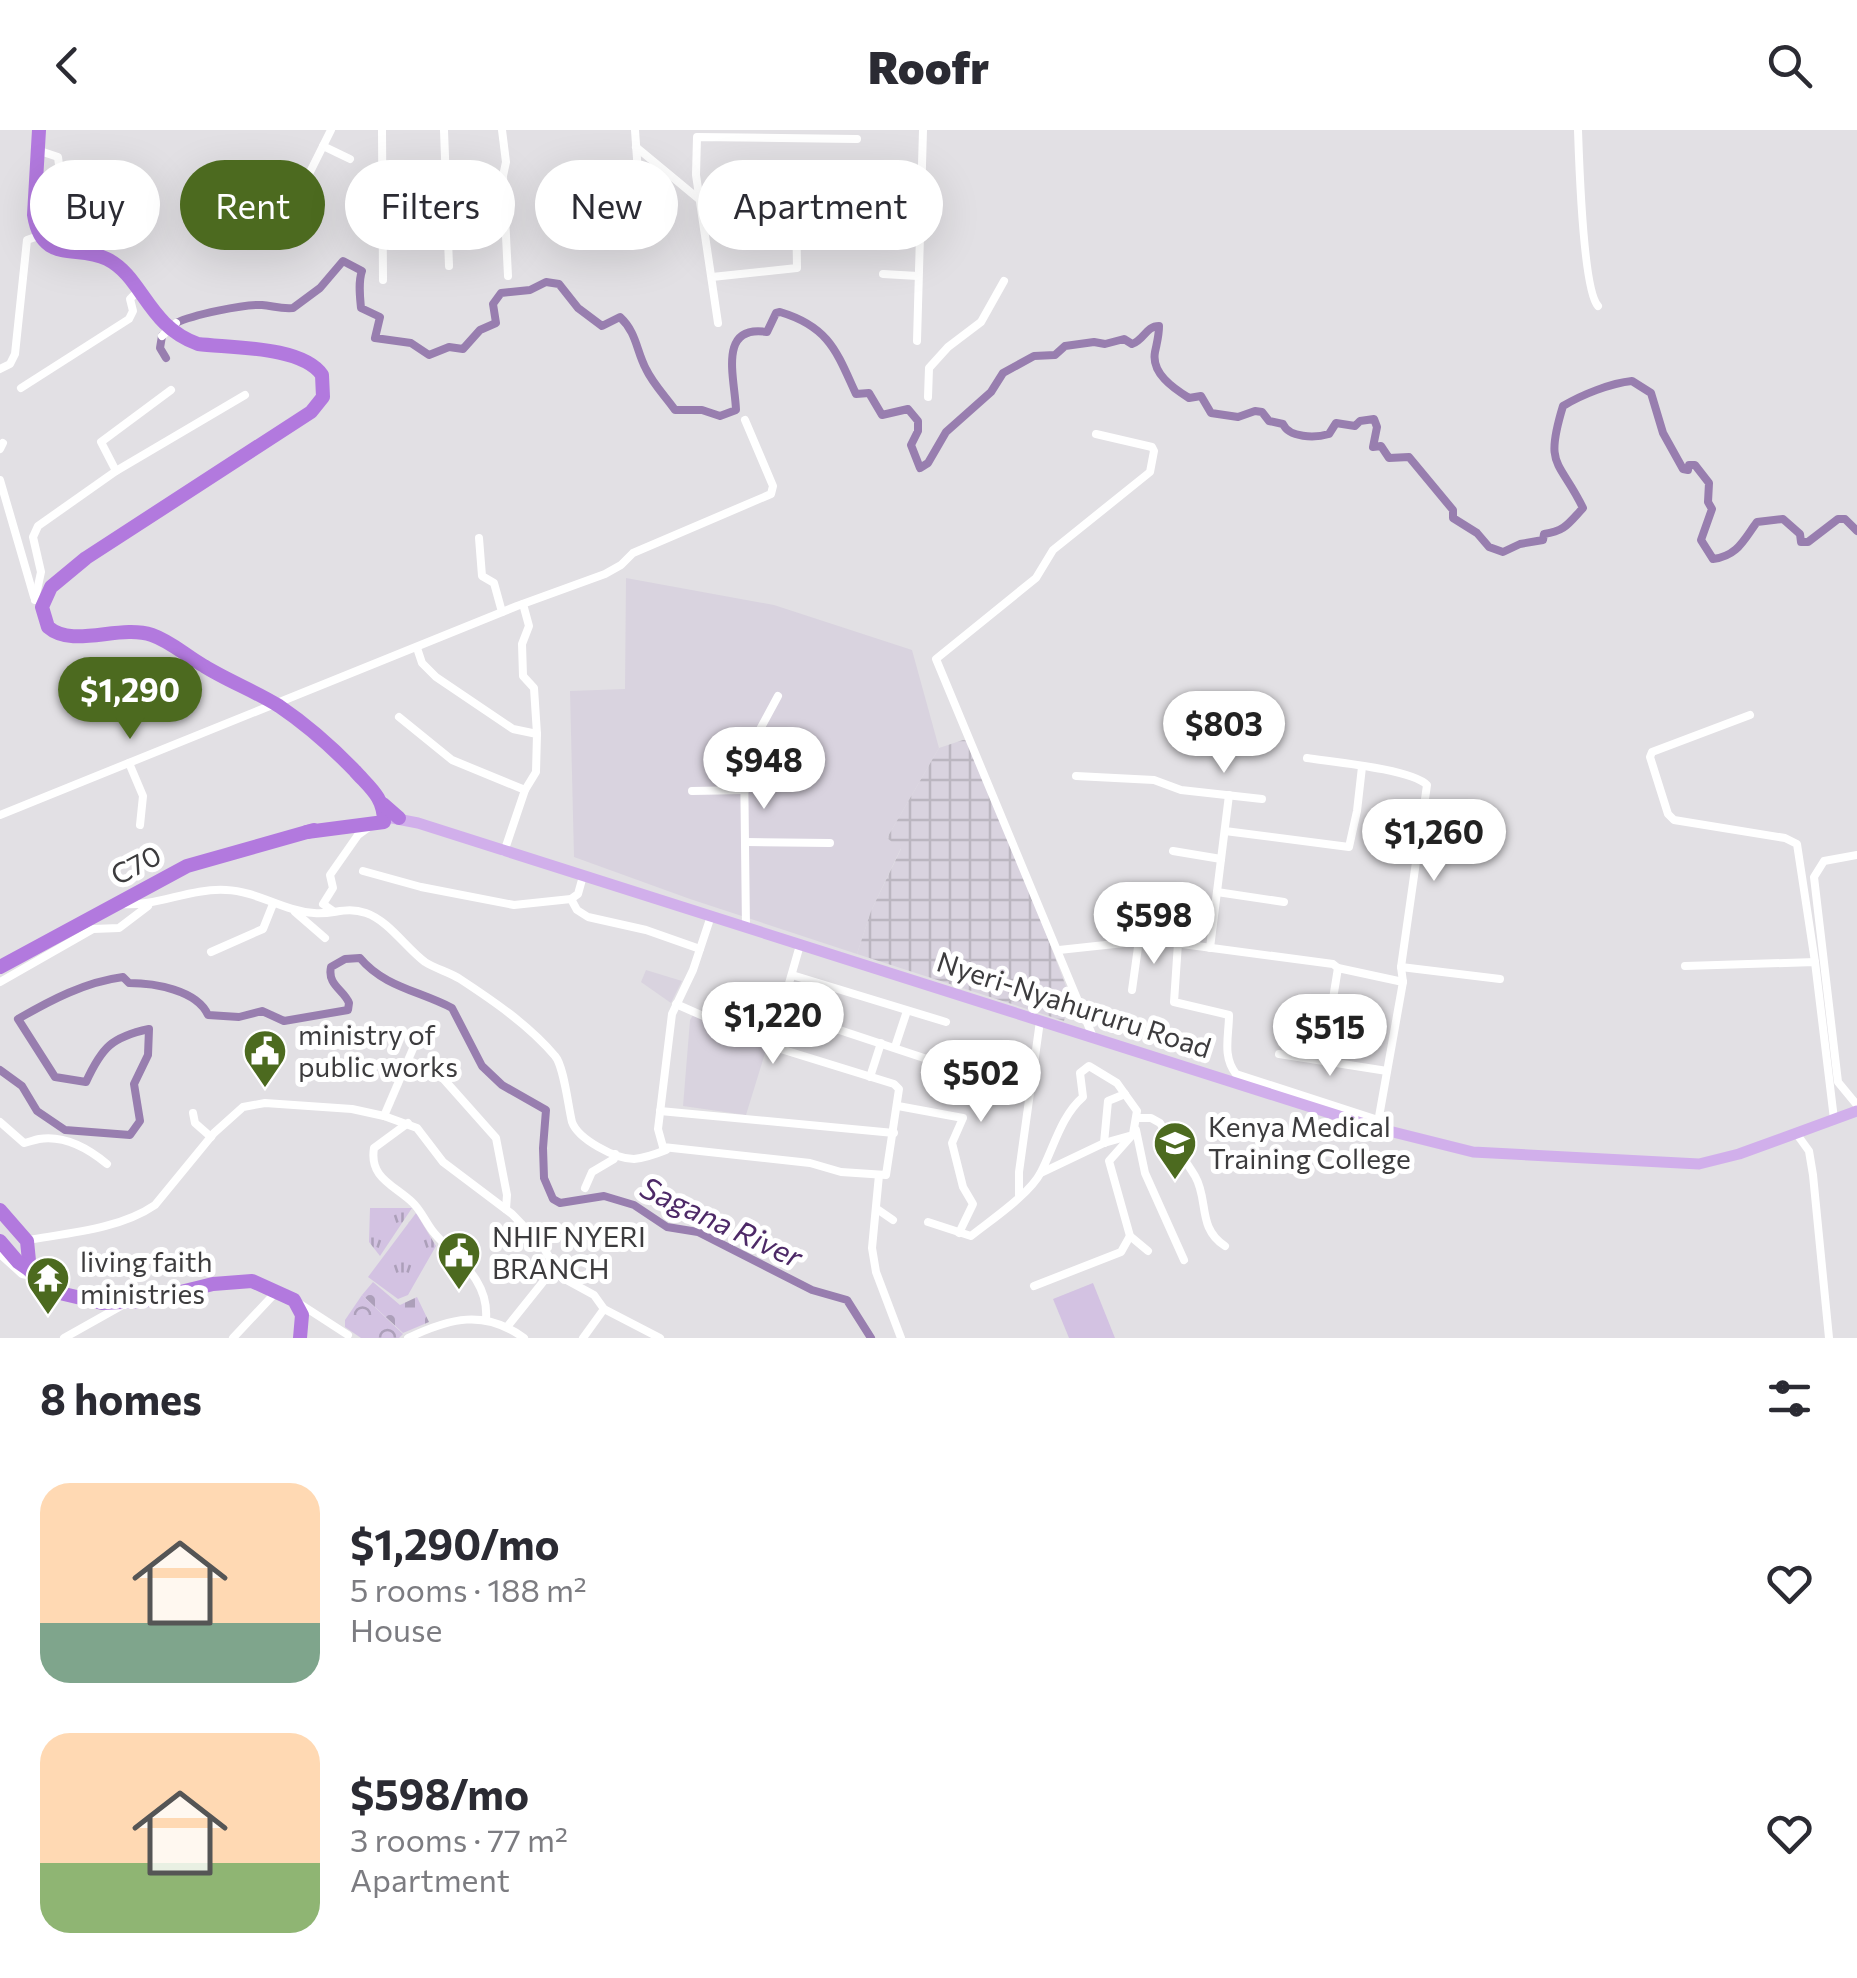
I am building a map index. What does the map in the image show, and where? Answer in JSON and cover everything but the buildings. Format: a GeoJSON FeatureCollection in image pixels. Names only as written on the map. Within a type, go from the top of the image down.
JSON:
{"type":"FeatureCollection","features":[{"type":"Feature","properties":{"kind":"highway"},"geometry":{"type":"LineString","coordinates":[[37,160],[39,130]]}},
{"type":"Feature","properties":{"kind":"highway"},"geometry":{"type":"LineString","coordinates":[[59,250],[110,261],[168,328],[185,340],[286,354],[310,362],[322,374],[322,397],[300,420],[67,572],[46,595],[43,619],[52,631],[68,637],[150,634],[276,704],[315,732],[365,782],[382,816]]}},
{"type":"Feature","properties":{"kind":"highway","name":"C70"},"geometry":{"type":"LineString","coordinates":[[0,967],[187,866],[338,823],[382,816]]}},
{"type":"Feature","properties":{"kind":"highway"},"geometry":{"type":"LineString","coordinates":[[0,1210],[27,1240],[34,1274]]}},
{"type":"Feature","properties":{"kind":"highway"},"geometry":{"type":"LineString","coordinates":[[0,1242],[11,1256],[64,1294],[126,1303],[247,1280],[306,1310]]}},
{"type":"Feature","properties":{"kind":"highway"},"geometry":{"type":"LineString","coordinates":[[300,1338],[306,1310]]}},
{"type":"Feature","properties":{"kind":"highway"},"geometry":{"type":"LineString","coordinates":[[300,1338],[306,1310]]}},
{"type":"Feature","properties":{"kind":"main road","name":"Nyeri-Nyahururu Road"},"geometry":{"type":"LineString","coordinates":[[382,816],[458,836],[1040,1021],[1474,1152],[1699,1164],[1720,1160],[1857,1108]]}},
{"type":"Feature","properties":{"kind":"street"},"geometry":{"type":"LineString","coordinates":[[316,160],[331,130]]}},
{"type":"Feature","properties":{"kind":"street"},"geometry":{"type":"LineString","coordinates":[[382,130],[383,280]]}},
{"type":"Feature","properties":{"kind":"street"},"geometry":{"type":"LineString","coordinates":[[444,130],[449,266]]}},
{"type":"Feature","properties":{"kind":"street"},"geometry":{"type":"LineString","coordinates":[[502,130],[508,276]]}},
{"type":"Feature","properties":{"kind":"street"},"geometry":{"type":"LineString","coordinates":[[634,130],[637,160]]}},
{"type":"Feature","properties":{"kind":"street"},"geometry":{"type":"LineString","coordinates":[[921,160],[922,130]]}},
{"type":"Feature","properties":{"kind":"street"},"geometry":{"type":"LineString","coordinates":[[1578,130],[1595,303],[1584,307]]}},
{"type":"Feature","properties":{"kind":"street"},"geometry":{"type":"LineString","coordinates":[[698,185],[694,154],[700,136],[857,139]]}},
{"type":"Feature","properties":{"kind":"street"},"geometry":{"type":"LineString","coordinates":[[323,146],[350,159]]}},
{"type":"Feature","properties":{"kind":"street"},"geometry":{"type":"LineString","coordinates":[[636,148],[698,198]]}},
{"type":"Feature","properties":{"kind":"street"},"geometry":{"type":"LineString","coordinates":[[38,150],[59,160]]}},
{"type":"Feature","properties":{"kind":"street"},"geometry":{"type":"LineString","coordinates":[[0,369],[10,364],[15,354],[30,239]]}},
{"type":"Feature","properties":{"kind":"street"},"geometry":{"type":"LineString","coordinates":[[708,250],[718,323]]}},
{"type":"Feature","properties":{"kind":"street"},"geometry":{"type":"LineString","coordinates":[[712,277],[797,268],[797,250]]}},
{"type":"Feature","properties":{"kind":"street"},"geometry":{"type":"LineString","coordinates":[[918,341],[919,250]]}},
{"type":"Feature","properties":{"kind":"street"},"geometry":{"type":"LineString","coordinates":[[883,274],[918,276]]}},
{"type":"Feature","properties":{"kind":"street"},"geometry":{"type":"LineString","coordinates":[[928,397],[929,368],[948,347],[981,322],[1004,280]]}},
{"type":"Feature","properties":{"kind":"street"},"geometry":{"type":"LineString","coordinates":[[21,388],[129,319],[133,311],[128,303],[138,292]]}},
{"type":"Feature","properties":{"kind":"street"},"geometry":{"type":"LineString","coordinates":[[162,336],[176,323]]}},
{"type":"Feature","properties":{"kind":"street"},"geometry":{"type":"LineString","coordinates":[[116,471],[101,442],[171,390]]}},
{"type":"Feature","properties":{"kind":"street"},"geometry":{"type":"LineString","coordinates":[[0,480],[35,604],[41,572],[34,530],[116,471],[245,394]]}},
{"type":"Feature","properties":{"kind":"street"},"geometry":{"type":"LineString","coordinates":[[0,815],[605,574],[633,553],[771,494],[772,482],[745,420]]}},
{"type":"Feature","properties":{"kind":"street"},"geometry":{"type":"LineString","coordinates":[[1092,1037],[936,658],[1036,578],[1053,550],[1150,472],[1152,447],[1096,434]]}},
{"type":"Feature","properties":{"kind":"street"},"geometry":{"type":"LineString","coordinates":[[479,538],[482,576],[494,583],[502,612]]}},
{"type":"Feature","properties":{"kind":"street"},"geometry":{"type":"LineString","coordinates":[[504,852],[525,790],[536,772],[534,688],[523,676],[522,644],[529,626],[524,604]]}},
{"type":"Feature","properties":{"kind":"street"},"geometry":{"type":"LineString","coordinates":[[417,648],[422,663],[436,677],[513,729],[537,734]]}},
{"type":"Feature","properties":{"kind":"street"},"geometry":{"type":"LineString","coordinates":[[746,928],[744,759],[778,696]]}},
{"type":"Feature","properties":{"kind":"street"},"geometry":{"type":"LineString","coordinates":[[1750,715],[1652,752],[1652,763],[1668,814],[1674,820],[1784,838],[1797,844],[1834,1119]]}},
{"type":"Feature","properties":{"kind":"street"},"geometry":{"type":"LineString","coordinates":[[399,717],[452,760],[525,790]]}},
{"type":"Feature","properties":{"kind":"street"},"geometry":{"type":"LineString","coordinates":[[1178,943],[1174,1002],[1229,1015],[1228,1062],[1236,1074],[1378,1124],[1429,792],[1422,780],[1307,758]]}},
{"type":"Feature","properties":{"kind":"street"},"geometry":{"type":"LineString","coordinates":[[129,762],[143,796],[140,825]]}},
{"type":"Feature","properties":{"kind":"street"},"geometry":{"type":"LineString","coordinates":[[1225,831],[1349,846],[1358,812],[1362,767]]}},
{"type":"Feature","properties":{"kind":"street"},"geometry":{"type":"LineString","coordinates":[[1076,776],[1154,780],[1181,790],[1262,800]]}},
{"type":"Feature","properties":{"kind":"street"},"geometry":{"type":"LineString","coordinates":[[692,791],[745,790]]}},
{"type":"Feature","properties":{"kind":"street"},"geometry":{"type":"LineString","coordinates":[[1210,948],[1229,795]]}},
{"type":"Feature","properties":{"kind":"street"},"geometry":{"type":"LineString","coordinates":[[333,911],[324,904],[332,888],[330,876],[358,835],[382,816]]}},
{"type":"Feature","properties":{"kind":"street"},"geometry":{"type":"LineString","coordinates":[[746,842],[830,843]]}},
{"type":"Feature","properties":{"kind":"street"},"geometry":{"type":"LineString","coordinates":[[1172,851],[1222,859]]}},
{"type":"Feature","properties":{"kind":"street"},"geometry":{"type":"LineString","coordinates":[[1857,855],[1824,861],[1814,877],[1838,1082],[1857,1108]]}},
{"type":"Feature","properties":{"kind":"street"},"geometry":{"type":"LineString","coordinates":[[363,871],[514,905],[571,899],[578,894],[583,876]]}},
{"type":"Feature","properties":{"kind":"street"},"geometry":{"type":"LineString","coordinates":[[0,982],[93,929],[119,928],[148,906],[190,893],[226,890],[252,894],[292,910],[318,914],[340,908],[372,916],[426,962],[460,979],[526,1028],[558,1059],[575,1130],[592,1145],[634,1159],[666,1150],[810,1163],[841,1172],[879,1175],[888,1171],[899,1089],[772,1046],[676,1004]]}},
{"type":"Feature","properties":{"kind":"street"},"geometry":{"type":"LineString","coordinates":[[1217,892],[1284,902]]}},
{"type":"Feature","properties":{"kind":"street"},"geometry":{"type":"LineString","coordinates":[[571,899],[577,910],[588,917],[646,930],[700,949]]}},
{"type":"Feature","properties":{"kind":"street"},"geometry":{"type":"LineString","coordinates":[[116,904],[148,906]]}},
{"type":"Feature","properties":{"kind":"street"},"geometry":{"type":"LineString","coordinates":[[211,952],[264,928],[273,904]]}},
{"type":"Feature","properties":{"kind":"street"},"geometry":{"type":"LineString","coordinates":[[292,910],[325,938]]}},
{"type":"Feature","properties":{"kind":"street"},"geometry":{"type":"LineString","coordinates":[[666,1150],[658,1135],[670,1025],[711,916]]}},
{"type":"Feature","properties":{"kind":"street"},"geometry":{"type":"LineString","coordinates":[[1058,950],[1139,940],[1178,943],[1332,964],[1402,982]]}},
{"type":"Feature","properties":{"kind":"street"},"geometry":{"type":"LineString","coordinates":[[1132,990],[1139,940]]}},
{"type":"Feature","properties":{"kind":"street"},"geometry":{"type":"LineString","coordinates":[[772,1046],[800,944]]}},
{"type":"Feature","properties":{"kind":"street"},"geometry":{"type":"LineString","coordinates":[[1686,966],[1815,962]]}},
{"type":"Feature","properties":{"kind":"street"},"geometry":{"type":"LineString","coordinates":[[1401,967],[1500,979]]}},
{"type":"Feature","properties":{"kind":"street"},"geometry":{"type":"LineString","coordinates":[[1323,1060],[1338,968]]}},
{"type":"Feature","properties":{"kind":"street"},"geometry":{"type":"LineString","coordinates":[[792,975],[946,1022]]}},
{"type":"Feature","properties":{"kind":"street"},"geometry":{"type":"LineString","coordinates":[[782,1011],[933,1061]]}},
{"type":"Feature","properties":{"kind":"street"},"geometry":{"type":"LineString","coordinates":[[895,1047],[907,1011]]}},
{"type":"Feature","properties":{"kind":"street"},"geometry":{"type":"LineString","coordinates":[[1019,1196],[1040,1021]]}},
{"type":"Feature","properties":{"kind":"street"},"geometry":{"type":"LineString","coordinates":[[1279,1021],[1327,1025]]}},
{"type":"Feature","properties":{"kind":"street"},"geometry":{"type":"LineString","coordinates":[[384,1116],[418,1037]]}},
{"type":"Feature","properties":{"kind":"street"},"geometry":{"type":"LineString","coordinates":[[870,1078],[881,1043]]}},
{"type":"Feature","properties":{"kind":"street"},"geometry":{"type":"LineString","coordinates":[[1279,1054],[1387,1071]]}},
{"type":"Feature","properties":{"kind":"street"},"geometry":{"type":"LineString","coordinates":[[928,1222],[971,1236],[1019,1196],[1041,1173],[1062,1125],[1083,1097],[1080,1073],[1084,1067],[1100,1070],[1134,1104],[1138,1118],[1134,1132],[1109,1160],[1130,1236],[1148,1251]]}},
{"type":"Feature","properties":{"kind":"street"},"geometry":{"type":"LineString","coordinates":[[440,1075],[496,1138],[506,1209]]}},
{"type":"Feature","properties":{"kind":"street"},"geometry":{"type":"LineString","coordinates":[[1104,1143],[1108,1101],[1125,1094]]}},
{"type":"Feature","properties":{"kind":"street"},"geometry":{"type":"LineString","coordinates":[[27,1240],[120,1222],[146,1212],[211,1137],[244,1108],[265,1103],[352,1109],[417,1128],[444,1162],[506,1209],[542,1245],[561,1277],[594,1295],[604,1309],[641,1335],[660,1338]]}},
{"type":"Feature","properties":{"kind":"street"},"geometry":{"type":"LineString","coordinates":[[898,1106],[963,1118],[952,1143],[963,1187],[973,1204],[959,1233]]}},
{"type":"Feature","properties":{"kind":"street"},"geometry":{"type":"LineString","coordinates":[[660,1112],[894,1132]]}},
{"type":"Feature","properties":{"kind":"street"},"geometry":{"type":"LineString","coordinates":[[193,1113],[195,1123],[211,1137]]}},
{"type":"Feature","properties":{"kind":"street"},"geometry":{"type":"LineString","coordinates":[[1138,1118],[1160,1123],[1195,1178],[1204,1217],[1214,1239],[1225,1246]]}},
{"type":"Feature","properties":{"kind":"street"},"geometry":{"type":"LineString","coordinates":[[0,1122],[24,1142],[40,1139],[76,1144],[106,1164]]}},
{"type":"Feature","properties":{"kind":"street"},"geometry":{"type":"LineString","coordinates":[[408,1123],[374,1148],[378,1173],[383,1182],[414,1204],[434,1234],[476,1278],[485,1301],[486,1319]]}},
{"type":"Feature","properties":{"kind":"street"},"geometry":{"type":"LineString","coordinates":[[1041,1173],[1134,1132]]}},
{"type":"Feature","properties":{"kind":"street"},"geometry":{"type":"LineString","coordinates":[[1134,1132],[1144,1173],[1184,1260]]}},
{"type":"Feature","properties":{"kind":"street"},"geometry":{"type":"LineString","coordinates":[[1795,1132],[1809,1151],[1830,1338]]}},
{"type":"Feature","properties":{"kind":"street"},"geometry":{"type":"LineString","coordinates":[[585,1188],[592,1172],[616,1154]]}},
{"type":"Feature","properties":{"kind":"street"},"geometry":{"type":"LineString","coordinates":[[879,1175],[871,1239],[874,1265],[901,1338]]}},
{"type":"Feature","properties":{"kind":"street"},"geometry":{"type":"LineString","coordinates":[[876,1209],[893,1220]]}},
{"type":"Feature","properties":{"kind":"street"},"geometry":{"type":"LineString","coordinates":[[1034,1286],[1121,1252],[1130,1236]]}},
{"type":"Feature","properties":{"kind":"street"},"geometry":{"type":"LineString","coordinates":[[0,1254],[22,1274],[34,1274]]}},
{"type":"Feature","properties":{"kind":"street"},"geometry":{"type":"LineString","coordinates":[[507,1327],[556,1268]]}},
{"type":"Feature","properties":{"kind":"street"},"geometry":{"type":"LineString","coordinates":[[234,1338],[275,1291]]}},
{"type":"Feature","properties":{"kind":"street"},"geometry":{"type":"LineString","coordinates":[[64,1338],[126,1303]]}},
{"type":"Feature","properties":{"kind":"street"},"geometry":{"type":"LineString","coordinates":[[583,1338],[604,1309]]}},
{"type":"Feature","properties":{"kind":"street"},"geometry":{"type":"LineString","coordinates":[[306,1310],[350,1337]]}},
{"type":"Feature","properties":{"kind":"street"},"geometry":{"type":"LineString","coordinates":[[306,1310],[350,1337]]}},
{"type":"Feature","properties":{"kind":"street"},"geometry":{"type":"LineString","coordinates":[[408,1338],[455,1319],[486,1319],[524,1338]]}},
{"type":"Feature","properties":{"kind":"shaded area"},"geometry":{"type":"Polygon","coordinates":[[[626,578],[774,605],[912,650],[939,748],[887,838],[901,848],[871,911],[857,954],[574,857],[570,691],[625,689],[626,578]]]}},
{"type":"Feature","properties":{"kind":"shaded area"},"geometry":{"type":"Polygon","coordinates":[[[973,741],[1070,997],[1064,1021],[857,954],[871,911],[901,849],[887,838],[939,748],[973,741]]]}},
{"type":"Feature","properties":{"kind":"shaded area"},"geometry":{"type":"Polygon","coordinates":[[[646,970],[682,981],[671,1003],[641,982],[646,970]]]}},
{"type":"Feature","properties":{"kind":"shaded area"},"geometry":{"type":"Polygon","coordinates":[[[693,1015],[766,1050],[746,1115],[683,1106],[693,1015]]]}},
{"type":"Feature","properties":{"kind":"green space"},"geometry":{"type":"Polygon","coordinates":[[[370,1208],[412,1208],[380,1256],[369,1242],[370,1208]]]}},
{"type":"Feature","properties":{"kind":"green space"},"geometry":{"type":"Polygon","coordinates":[[[416,1213],[436,1246],[408,1295],[398,1299],[368,1277],[416,1213]]]}},
{"type":"Feature","properties":{"kind":"green space"},"geometry":{"type":"Polygon","coordinates":[[[373,1282],[400,1305],[417,1297],[429,1322],[403,1333],[362,1295],[373,1282]]]}},
{"type":"Feature","properties":{"kind":"green space"},"geometry":{"type":"Polygon","coordinates":[[[1093,1283],[1115,1338],[1069,1338],[1053,1299],[1093,1283]]]}},
{"type":"Feature","properties":{"kind":"green space"},"geometry":{"type":"Polygon","coordinates":[[[362,1295],[403,1334],[399,1338],[361,1338],[345,1327],[345,1320],[362,1295]]]}},
{"type":"Feature","properties":{"kind":"waterway"},"geometry":{"type":"LineString","coordinates":[[176,323],[243,306],[293,308],[320,288],[343,261],[362,271],[361,308],[380,317],[375,338],[411,343],[429,355],[449,347],[463,349],[480,330],[496,323],[493,304],[501,293],[530,290],[546,282],[559,284],[578,308],[602,326],[620,317],[626,323],[649,375],[675,410],[702,410],[720,416],[736,410],[732,370],[735,345],[741,336],[767,332],[780,312],[810,325],[830,343],[856,394],[869,393],[882,415],[908,409],[918,421],[911,445],[920,468],[928,463],[946,432],[991,392],[1003,373],[1034,356],[1055,355],[1065,346],[1124,339],[1132,344],[1159,326],[1156,367],[1170,385],[1189,398],[1201,396],[1211,413],[1238,417],[1262,412],[1269,421],[1310,436],[1329,434],[1336,423],[1355,426],[1374,419],[1377,427],[1373,447],[1381,446],[1389,458],[1409,457],[1453,510],[1453,518],[1477,533],[1489,547],[1503,552],[1543,540],[1544,534],[1562,529],[1583,508],[1555,453],[1563,406],[1596,390],[1632,381],[1651,393],[1663,433],[1683,469],[1695,465],[1709,483],[1708,502],[1712,509],[1701,540],[1713,559],[1734,550],[1757,522],[1783,519],[1800,534],[1801,542],[1808,542],[1838,519],[1845,519],[1857,531]]}},
{"type":"Feature","properties":{"kind":"waterway"},"geometry":{"type":"LineString","coordinates":[[162,336],[160,348],[166,358]]}},
{"type":"Feature","properties":{"kind":"waterway","name":"Sagana River"},"geometry":{"type":"LineString","coordinates":[[0,1070],[22,1086],[37,1111],[65,1130],[130,1135],[140,1121],[134,1084],[148,1055],[149,1029],[110,1045],[86,1082],[55,1077],[18,1019],[82,987],[123,977],[129,983],[150,984],[185,994],[195,999],[208,1015],[239,1017],[262,1011],[284,1021],[348,1010],[347,998],[331,978],[331,967],[345,959],[360,958],[391,982],[452,1008],[482,1066],[502,1085],[546,1110],[544,1178],[553,1199],[560,1203],[604,1196],[634,1205],[667,1227],[698,1232],[812,1290],[847,1300],[871,1338]]}},
{"type":"Feature","properties":{"kind":"place","name":"ministry of public works"},"geometry":{"type":"Point","coordinates":[265,1089]}},
{"type":"Feature","properties":{"kind":"place","name":"Kenya Medical Training College"},"geometry":{"type":"Point","coordinates":[1175,1181]}},
{"type":"Feature","properties":{"kind":"place","name":"NHIF NYERI BRANCH"},"geometry":{"type":"Point","coordinates":[459,1291]}},
{"type":"Feature","properties":{"kind":"place","name":"living faith ministries"},"geometry":{"type":"Point","coordinates":[48,1316]}}]}
